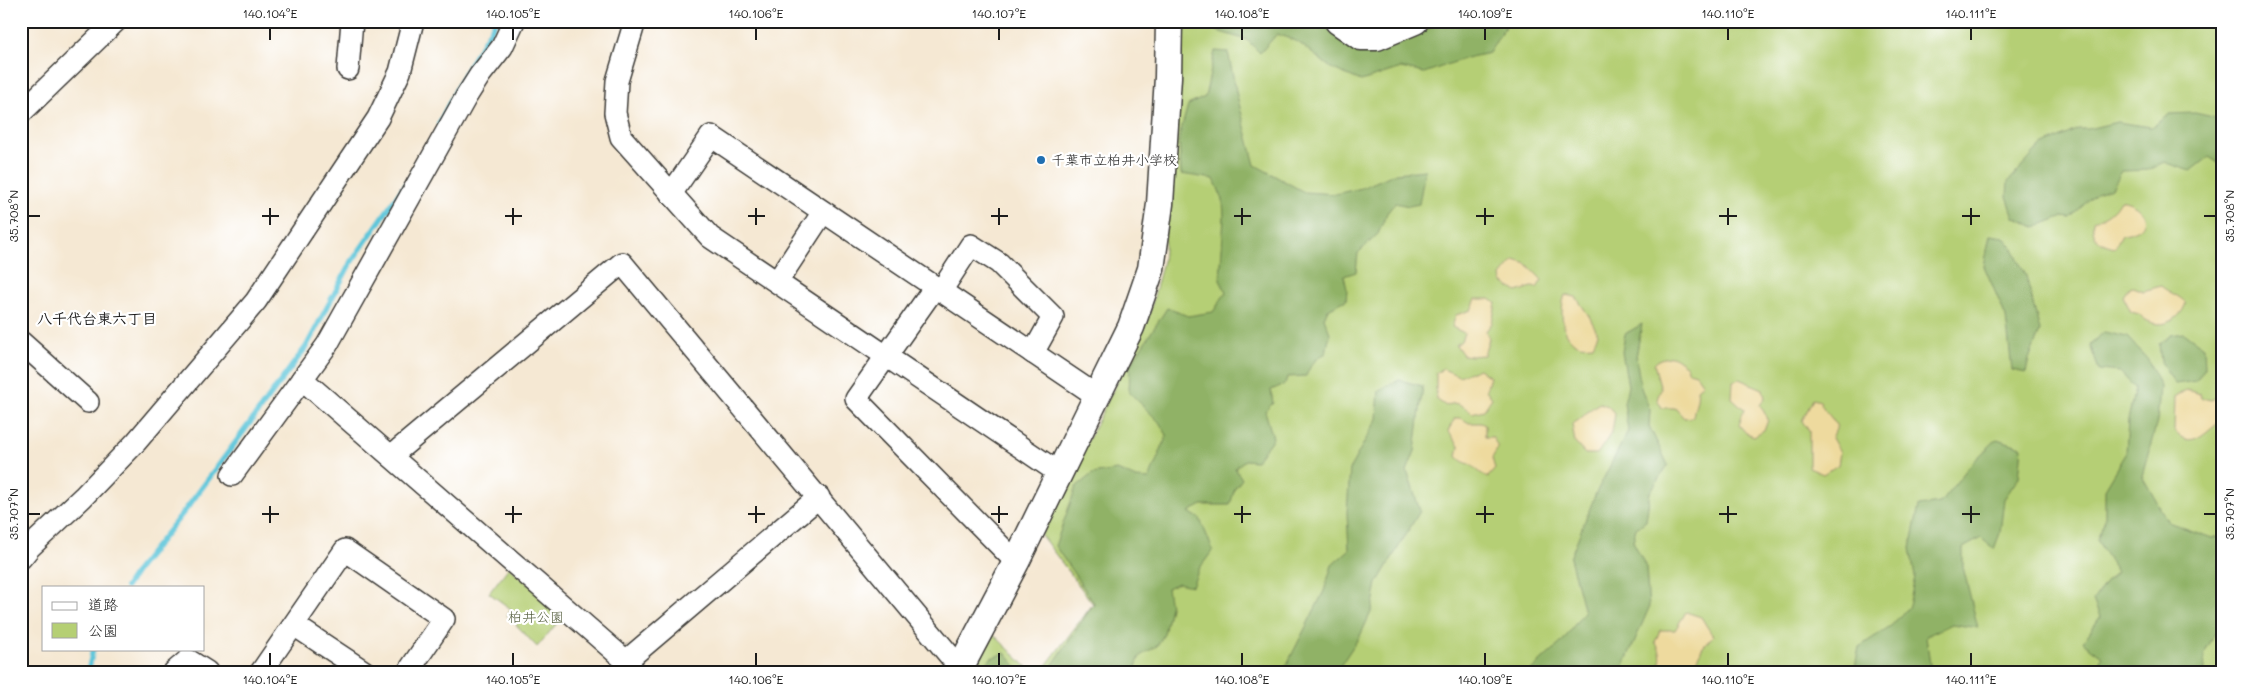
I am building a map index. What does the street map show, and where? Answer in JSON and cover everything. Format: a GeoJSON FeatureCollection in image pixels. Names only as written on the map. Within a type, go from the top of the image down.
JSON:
{"type":"FeatureCollection","features":[{"type":"Feature","properties":{"kind":"street"},"geometry":{"type":"LineString","coordinates":[[21,113],[116,21]]}},
{"type":"Feature","properties":{"kind":"street"},"geometry":{"type":"LineString","coordinates":[[348,69],[352,21]]}},
{"type":"Feature","properties":{"kind":"street"},"geometry":{"type":"LineString","coordinates":[[21,558],[30,546],[83,497],[136,442],[261,293],[378,118],[400,72],[412,25],[406,21]]}},
{"type":"Feature","properties":{"kind":"street"},"geometry":{"type":"LineString","coordinates":[[232,475],[327,346],[466,97],[502,47],[514,21]]}},
{"type":"Feature","properties":{"kind":"street"},"geometry":{"type":"LineString","coordinates":[[635,21],[617,81],[615,113],[621,137],[710,237],[1059,473]]}},
{"type":"Feature","properties":{"kind":"street"},"geometry":{"type":"LineString","coordinates":[[391,456],[622,263],[819,497],[959,670],[1016,562],[1098,396],[1131,327],[1151,269],[1160,204],[1168,77],[1169,21]]}},
{"type":"Feature","properties":{"kind":"street"},"geometry":{"type":"LineString","coordinates":[[1338,21],[1361,37],[1377,29],[1415,21]]}},
{"type":"Feature","properties":{"kind":"street"},"geometry":{"type":"LineString","coordinates":[[671,194],[711,136],[1098,396]]}},
{"type":"Feature","properties":{"kind":"street"},"geometry":{"type":"LineString","coordinates":[[777,282],[823,212]]}},
{"type":"Feature","properties":{"kind":"street"},"geometry":{"type":"LineString","coordinates":[[1016,562],[856,399],[886,356],[971,245],[999,263],[1053,317],[1033,353]]}},
{"type":"Feature","properties":{"kind":"street"},"geometry":{"type":"LineString","coordinates":[[21,342],[88,402]]}},
{"type":"Feature","properties":{"kind":"street"},"geometry":{"type":"LineString","coordinates":[[302,379],[631,666],[819,497]]}},
{"type":"Feature","properties":{"kind":"street"},"geometry":{"type":"LineString","coordinates":[[261,672],[345,550],[444,619],[408,672]]}},
{"type":"Feature","properties":{"kind":"street"},"geometry":{"type":"LineString","coordinates":[[294,624],[365,672]]}},
{"type":"Feature","properties":{"kind":"street"},"geometry":{"type":"LineString","coordinates":[[174,672],[188,660],[206,672]]}},
{"type":"Feature","properties":{"kind":"green space"},"geometry":{"type":"Polygon","coordinates":[[[1184,21],[1325,21],[1409,35],[1435,21],[2223,21],[2223,672],[1041,672],[1093,604],[1041,535],[1148,320],[1163,261],[1184,21]]]}},
{"type":"Feature","properties":{"kind":"green space"},"geometry":{"type":"Polygon","coordinates":[[[1219,21],[1319,21],[1347,43],[1366,51],[1409,39],[1443,21],[1502,21],[1506,25],[1489,53],[1466,58],[1424,73],[1401,68],[1361,81],[1331,68],[1298,42],[1277,34],[1260,53],[1247,40],[1217,31],[1219,21]]]}},
{"type":"Feature","properties":{"kind":"green space"},"geometry":{"type":"Polygon","coordinates":[[[1215,51],[1228,52],[1255,165],[1304,192],[1335,194],[1362,188],[1396,173],[1425,170],[1419,204],[1409,206],[1395,203],[1387,213],[1378,234],[1358,253],[1356,272],[1344,276],[1347,289],[1346,300],[1328,309],[1324,318],[1330,333],[1326,353],[1314,362],[1306,376],[1287,377],[1285,384],[1271,390],[1273,403],[1265,411],[1273,438],[1256,461],[1245,460],[1235,468],[1242,479],[1235,488],[1230,505],[1202,505],[1189,512],[1200,519],[1213,550],[1199,569],[1192,586],[1178,583],[1167,588],[1170,607],[1164,634],[1157,646],[1140,656],[1134,672],[1048,672],[1094,603],[1055,546],[1076,487],[1092,474],[1117,470],[1136,478],[1149,479],[1167,435],[1159,422],[1129,392],[1130,365],[1167,308],[1188,316],[1213,312],[1226,292],[1220,280],[1224,217],[1223,200],[1214,179],[1181,174],[1179,137],[1188,105],[1205,97],[1215,51]]]}},
{"type":"Feature","properties":{"kind":"green space"},"geometry":{"type":"Polygon","coordinates":[[[2195,113],[2213,117],[2223,127],[2223,166],[2209,157],[2191,171],[2164,162],[2148,170],[2122,171],[2112,188],[2096,193],[2070,218],[2061,217],[2035,227],[2014,217],[2007,196],[2008,182],[2040,147],[2078,129],[2088,129],[2117,122],[2151,127],[2170,114],[2195,113]]]}},
{"type":"Feature","properties":{"kind":"green space"},"geometry":{"type":"Polygon","coordinates":[[[1990,235],[2004,237],[2012,247],[2026,276],[2040,331],[2029,359],[2026,373],[2012,370],[2006,317],[1984,266],[1990,235]]]}},
{"type":"Feature","properties":{"kind":"green space"},"geometry":{"type":"Polygon","coordinates":[[[1642,324],[1636,357],[1641,388],[1650,410],[1649,426],[1668,465],[1650,492],[1646,521],[1636,528],[1633,541],[1646,567],[1649,608],[1621,672],[1529,672],[1562,642],[1584,612],[1570,558],[1596,493],[1628,431],[1624,403],[1628,386],[1622,352],[1625,334],[1642,324]]]}},
{"type":"Feature","properties":{"kind":"green space"},"geometry":{"type":"Polygon","coordinates":[[[2104,332],[2127,337],[2148,360],[2160,387],[2157,422],[2142,476],[2168,522],[2212,538],[2223,536],[2223,619],[2204,654],[2205,672],[2096,672],[2102,656],[2083,642],[2100,617],[2093,600],[2106,582],[2117,572],[2097,540],[2105,519],[2105,489],[2126,454],[2128,420],[2135,388],[2120,372],[2099,370],[2090,345],[2104,332]]]}},
{"type":"Feature","properties":{"kind":"green space"},"geometry":{"type":"Polygon","coordinates":[[[2184,333],[2204,347],[2205,368],[2196,381],[2175,384],[2161,362],[2159,344],[2171,335],[2184,333]]]}},
{"type":"Feature","properties":{"kind":"green space"},"geometry":{"type":"Polygon","coordinates":[[[1399,380],[1423,386],[1415,451],[1407,471],[1420,511],[1377,583],[1372,610],[1360,636],[1336,672],[1283,672],[1324,591],[1332,565],[1349,550],[1347,513],[1350,468],[1377,419],[1379,390],[1399,380]]]}},
{"type":"Feature","properties":{"kind":"green space"},"geometry":{"type":"Polygon","coordinates":[[[1997,439],[2022,447],[2019,477],[2004,499],[2000,533],[1994,549],[1981,538],[1963,548],[1963,567],[1978,628],[1952,624],[1926,636],[1931,672],[1854,672],[1859,647],[1892,625],[1909,606],[1915,577],[1910,548],[1919,506],[1940,503],[1971,464],[1997,439]]]}},
{"type":"Feature","properties":{"kind":"green space","name":"柏井公園"},"geometry":{"type":"Polygon","coordinates":[[[509,567],[564,615],[537,647],[507,615],[511,609],[489,593],[509,567]]]}},
{"type":"Feature","properties":{"kind":"green space"},"geometry":{"type":"Polygon","coordinates":[[[993,634],[1032,672],[972,672],[993,634]]]}},
{"type":"Feature","properties":{"kind":"green space"},"geometry":{"type":"Polygon","coordinates":[[[1005,653],[1021,672],[980,672],[991,658],[1005,653]]]}},
{"type":"Feature","properties":{"kind":"sand"},"geometry":{"type":"Polygon","coordinates":[[[2120,200],[2129,202],[2137,207],[2142,212],[2144,223],[2133,232],[2122,234],[2115,247],[2101,242],[2095,236],[2093,221],[2109,213],[2120,200]]]}},
{"type":"Feature","properties":{"kind":"sand"},"geometry":{"type":"Polygon","coordinates":[[[1514,260],[1527,264],[1542,280],[1537,288],[1532,287],[1517,292],[1502,282],[1501,276],[1514,260]]]}},
{"type":"Feature","properties":{"kind":"sand"},"geometry":{"type":"Polygon","coordinates":[[[2130,286],[2143,291],[2161,286],[2186,303],[2183,310],[2172,320],[2166,323],[2152,323],[2145,320],[2139,314],[2131,312],[2123,296],[2130,286]]]}},
{"type":"Feature","properties":{"kind":"sand"},"geometry":{"type":"Polygon","coordinates":[[[1565,295],[1576,297],[1589,316],[1598,334],[1593,345],[1582,345],[1569,338],[1562,316],[1565,295]]]}},
{"type":"Feature","properties":{"kind":"sand"},"geometry":{"type":"Polygon","coordinates":[[[1476,299],[1490,299],[1496,303],[1492,323],[1486,331],[1489,339],[1484,355],[1463,355],[1456,345],[1461,341],[1464,333],[1452,327],[1456,315],[1471,310],[1476,299]]]}},
{"type":"Feature","properties":{"kind":"sand"},"geometry":{"type":"Polygon","coordinates":[[[1673,356],[1687,366],[1689,372],[1696,374],[1703,384],[1697,389],[1697,400],[1693,417],[1684,418],[1675,408],[1662,408],[1657,399],[1661,389],[1654,364],[1660,359],[1673,356]]]}},
{"type":"Feature","properties":{"kind":"sand"},"geometry":{"type":"Polygon","coordinates":[[[1443,369],[1459,376],[1479,369],[1490,377],[1486,390],[1492,398],[1484,410],[1472,413],[1460,405],[1450,404],[1446,406],[1436,399],[1436,373],[1443,369]]]}},
{"type":"Feature","properties":{"kind":"sand"},"geometry":{"type":"Polygon","coordinates":[[[1739,379],[1763,389],[1765,398],[1760,405],[1768,419],[1764,430],[1754,436],[1746,433],[1739,425],[1744,409],[1732,398],[1733,381],[1739,379]]]}},
{"type":"Feature","properties":{"kind":"sand"},"geometry":{"type":"Polygon","coordinates":[[[2186,390],[2201,394],[2202,398],[2211,400],[2223,394],[2223,419],[2199,437],[2187,440],[2174,431],[2175,397],[2186,390]]]}},
{"type":"Feature","properties":{"kind":"sand"},"geometry":{"type":"Polygon","coordinates":[[[1813,399],[1820,401],[1837,427],[1832,438],[1840,452],[1838,465],[1823,474],[1809,468],[1809,431],[1802,421],[1813,399]]]}},
{"type":"Feature","properties":{"kind":"sand"},"geometry":{"type":"Polygon","coordinates":[[[1600,403],[1608,406],[1615,414],[1612,432],[1597,454],[1585,454],[1575,443],[1572,424],[1600,403]]]}},
{"type":"Feature","properties":{"kind":"sand"},"geometry":{"type":"Polygon","coordinates":[[[1455,418],[1461,418],[1469,423],[1485,425],[1485,437],[1493,437],[1498,448],[1492,458],[1495,469],[1488,477],[1457,456],[1459,446],[1448,431],[1455,418]]]}},
{"type":"Feature","properties":{"kind":"sand"},"geometry":{"type":"Polygon","coordinates":[[[1686,612],[1701,617],[1713,636],[1703,647],[1697,658],[1700,668],[1698,672],[1655,672],[1660,661],[1660,653],[1655,642],[1660,630],[1675,630],[1686,612]]]}},
{"type":"Feature","properties":{"kind":"waterway"},"geometry":{"type":"LineString","coordinates":[[439,124],[463,76],[496,21]]}},
{"type":"Feature","properties":{"kind":"waterway"},"geometry":{"type":"LineString","coordinates":[[127,586],[306,347],[350,264],[405,185]]}},
{"type":"Feature","properties":{"kind":"waterway"},"geometry":{"type":"LineString","coordinates":[[88,672],[93,650]]}},
{"type":"Feature","properties":{"kind":"place","name":"千葉市立柏井小学校"},"geometry":{"type":"Point","coordinates":[1041,160]}},
{"type":"Feature","properties":{"kind":"district","name":"八千代台東六丁目"},"geometry":{"type":"Point","coordinates":[97,319]}}]}
